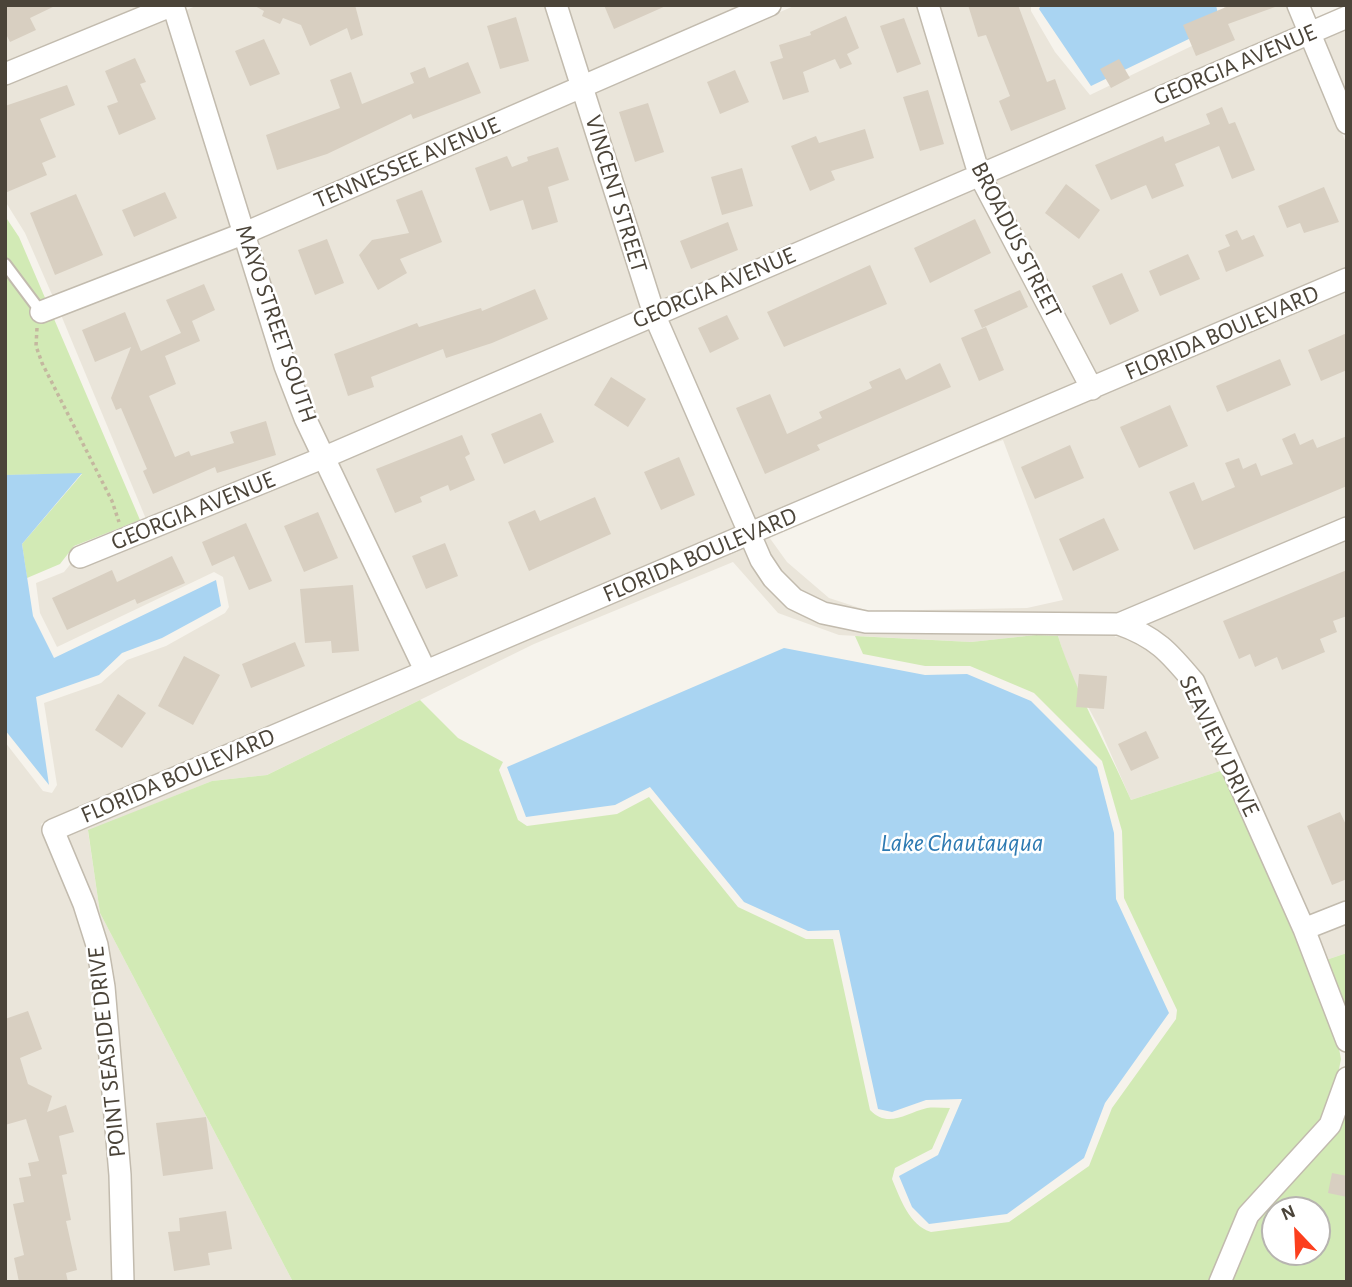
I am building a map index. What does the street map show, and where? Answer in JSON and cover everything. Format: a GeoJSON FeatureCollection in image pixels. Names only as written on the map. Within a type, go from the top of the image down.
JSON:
{"type":"FeatureCollection","features":[{"type":"Feature","properties":{"kind":"street"},"geometry":{"type":"LineString","coordinates":[[5,74],[173,5]]}},
{"type":"Feature","properties":{"kind":"street","name":"MAYO STREET SOUTH"},"geometry":{"type":"LineString","coordinates":[[173,5],[285,366],[305,418],[425,670]]}},
{"type":"Feature","properties":{"kind":"street","name":"VINCENT STREET"},"geometry":{"type":"LineString","coordinates":[[556,5],[654,314],[751,534]]}},
{"type":"Feature","properties":{"kind":"street","name":"TENNESSEE AVENUE"},"geometry":{"type":"LineString","coordinates":[[41,312],[245,233],[770,5]]}},
{"type":"Feature","properties":{"kind":"street","name":"BROADUS STREET"},"geometry":{"type":"LineString","coordinates":[[928,5],[979,174],[1093,389]]}},
{"type":"Feature","properties":{"kind":"street"},"geometry":{"type":"LineString","coordinates":[[1298,5],[1347,123]]}},
{"type":"Feature","properties":{"kind":"street","name":"GEORGIA AVENUE"},"geometry":{"type":"LineString","coordinates":[[80,557],[325,457],[1347,17]]}},
{"type":"Feature","properties":{"kind":"street","name":"FLORIDA BOULEVARD"},"geometry":{"type":"LineString","coordinates":[[53,830],[1347,279]]}},
{"type":"Feature","properties":{"kind":"street"},"geometry":{"type":"LineString","coordinates":[[1119,624],[1347,528]]}},
{"type":"Feature","properties":{"kind":"street","name":"SEAVIEW DRIVE"},"geometry":{"type":"LineString","coordinates":[[751,534],[761,560],[773,578],[794,598],[823,613],[866,622],[1119,624],[1148,635],[1170,653],[1194,682],[1304,929],[1347,1041]]}},
{"type":"Feature","properties":{"kind":"street","name":"POINT SEASIDE DRIVE"},"geometry":{"type":"LineString","coordinates":[[53,830],[84,904],[97,945],[104,987],[120,1175],[123,1282]]}},
{"type":"Feature","properties":{"kind":"street"},"geometry":{"type":"LineString","coordinates":[[1304,929],[1347,912]]}},
{"type":"Feature","properties":{"kind":"street"},"geometry":{"type":"LineString","coordinates":[[1220,1282],[1248,1215],[1330,1125],[1347,1078]]}},
{"type":"Feature","properties":{"kind":"lane"},"geometry":{"type":"LineString","coordinates":[[5,264],[41,312]]}},
{"type":"Feature","properties":{"kind":"path"},"geometry":{"type":"LineString","coordinates":[[41,312],[36,346],[112,501],[125,538]]}},
{"type":"Feature","properties":{"kind":"shaded area"},"geometry":{"type":"Polygon","coordinates":[[[5,5],[146,5],[5,63],[5,5]]]}},
{"type":"Feature","properties":{"kind":"shaded area"},"geometry":{"type":"Polygon","coordinates":[[[198,5],[547,5],[571,81],[250,220],[184,11],[198,5]]]}},
{"type":"Feature","properties":{"kind":"shaded area"},"geometry":{"type":"Polygon","coordinates":[[[566,5],[746,5],[588,74],[566,5]]]}},
{"type":"Feature","properties":{"kind":"shaded area"},"geometry":{"type":"Polygon","coordinates":[[[796,5],[918,5],[968,168],[659,301],[594,94],[796,5]]]}},
{"type":"Feature","properties":{"kind":"shaded area"},"geometry":{"type":"Polygon","coordinates":[[[937,5],[1031,5],[1031,11],[1055,52],[1090,95],[1225,30],[1224,5],[1289,5],[1297,27],[984,161],[937,5]]]}},
{"type":"Feature","properties":{"kind":"shaded area"},"geometry":{"type":"Polygon","coordinates":[[[168,18],[234,227],[53,297],[25,233],[5,201],[5,85],[168,18]]]}},
{"type":"Feature","properties":{"kind":"shaded area"},"geometry":{"type":"Polygon","coordinates":[[[1347,28],[1347,100],[1320,39],[1347,28]]]}},
{"type":"Feature","properties":{"kind":"shaded area"},"geometry":{"type":"Polygon","coordinates":[[[1304,46],[1347,145],[1347,268],[1096,376],[992,180],[1304,46]]]}},
{"type":"Feature","properties":{"kind":"shaded area"},"geometry":{"type":"Polygon","coordinates":[[[578,101],[643,308],[328,445],[294,363],[256,239],[578,101]]]}},
{"type":"Feature","properties":{"kind":"shaded area"},"geometry":{"type":"Polygon","coordinates":[[[976,187],[1080,383],[755,521],[667,320],[976,187]]]}},
{"type":"Feature","properties":{"kind":"shaded area"},"geometry":{"type":"Polygon","coordinates":[[[239,246],[312,452],[146,519],[61,315],[239,246]]]}},
{"type":"Feature","properties":{"kind":"shaded area"},"geometry":{"type":"Polygon","coordinates":[[[1347,290],[1347,517],[1112,614],[866,612],[825,603],[799,590],[769,556],[763,540],[769,537],[787,562],[829,598],[869,611],[1027,608],[1063,600],[1003,440],[969,452],[1347,290]]]}},
{"type":"Feature","properties":{"kind":"shaded area"},"geometry":{"type":"Polygon","coordinates":[[[650,327],[738,528],[429,657],[337,463],[650,327]]]}},
{"type":"Feature","properties":{"kind":"shaded area"},"geometry":{"type":"Polygon","coordinates":[[[321,470],[413,664],[41,824],[76,907],[88,947],[95,987],[111,1175],[114,1282],[5,1282],[5,742],[43,791],[52,793],[57,785],[44,703],[101,683],[127,660],[166,646],[225,613],[229,607],[223,577],[214,572],[57,647],[40,613],[36,583],[64,572],[73,561],[76,569],[321,470]]]}},
{"type":"Feature","properties":{"kind":"shaded area"},"geometry":{"type":"Polygon","coordinates":[[[1347,539],[1347,901],[1308,917],[1202,678],[1175,645],[1147,624],[1347,539]]]}},
{"type":"Feature","properties":{"kind":"shaded area"},"geometry":{"type":"Polygon","coordinates":[[[746,546],[791,607],[1114,634],[1115,637],[1121,635],[1145,643],[1186,687],[1223,770],[1131,800],[1099,727],[1070,674],[1058,636],[1036,635],[971,642],[839,635],[778,613],[733,562],[534,644],[267,775],[212,781],[88,831],[100,913],[293,1282],[133,1282],[114,986],[65,835],[746,546]]]}},
{"type":"Feature","properties":{"kind":"shaded area"},"geometry":{"type":"Polygon","coordinates":[[[1347,923],[1347,953],[1326,960],[1316,935],[1347,923]]]}},
{"type":"Feature","properties":{"kind":"green space"},"geometry":{"type":"Polygon","coordinates":[[[5,216],[19,237],[140,520],[74,546],[60,564],[27,578],[22,544],[82,474],[5,475],[5,216]]]}},
{"type":"Feature","properties":{"kind":"green space"},"geometry":{"type":"Polygon","coordinates":[[[1036,635],[1058,636],[1083,698],[1131,800],[1223,770],[1296,932],[1336,1033],[1341,1059],[1336,1084],[1322,1119],[1240,1210],[1210,1282],[293,1282],[100,913],[88,830],[212,781],[267,775],[420,700],[458,738],[503,762],[499,770],[518,820],[527,826],[617,814],[649,797],[738,907],[806,939],[833,939],[870,1110],[877,1116],[890,1119],[927,1108],[950,1108],[932,1149],[895,1168],[892,1179],[911,1217],[931,1232],[1009,1222],[1089,1166],[1112,1108],[1176,1019],[1177,1010],[1124,898],[1122,831],[1102,761],[1034,693],[970,666],[925,666],[863,654],[855,636],[971,642],[1036,635]]]}},
{"type":"Feature","properties":{"kind":"green space"},"geometry":{"type":"Polygon","coordinates":[[[1347,953],[1347,1012],[1326,960],[1347,953]]]}},
{"type":"Feature","properties":{"kind":"green space"},"geometry":{"type":"Polygon","coordinates":[[[1347,1108],[1347,1282],[1230,1282],[1261,1215],[1261,1266],[1331,1266],[1331,1196],[1276,1196],[1347,1108]]]}},
{"type":"Feature","properties":{"kind":"water"},"geometry":{"type":"Polygon","coordinates":[[[1041,5],[1216,5],[1220,24],[1091,86],[1039,9],[1041,5]]]}},
{"type":"Feature","properties":{"kind":"water"},"geometry":{"type":"Polygon","coordinates":[[[82,473],[22,544],[33,616],[54,658],[216,580],[221,606],[162,638],[122,653],[99,675],[36,697],[49,785],[5,730],[5,475],[82,473]]]}},
{"type":"Feature","properties":{"kind":"water","name":"Lake Chautauqua"},"geometry":{"type":"Polygon","coordinates":[[[784,648],[925,675],[967,674],[1031,701],[1097,767],[1114,833],[1116,899],[1169,1013],[1105,1103],[1084,1158],[1007,1214],[929,1224],[912,1207],[899,1176],[938,1155],[962,1099],[926,1100],[892,1112],[878,1109],[839,930],[808,931],[744,902],[650,787],[615,805],[526,817],[507,767],[784,648]]]}},
{"type":"Feature","properties":{"kind":"building"},"geometry":{"type":"Polygon","coordinates":[[[5,5],[57,5],[30,18],[36,30],[10,42],[5,32],[5,5]]]}},
{"type":"Feature","properties":{"kind":"building"},"geometry":{"type":"Polygon","coordinates":[[[253,5],[355,5],[363,35],[351,40],[347,28],[310,46],[301,25],[283,18],[280,24],[262,16],[264,11],[253,5]]]}},
{"type":"Feature","properties":{"kind":"building"},"geometry":{"type":"Polygon","coordinates":[[[604,5],[668,5],[614,29],[604,5]]]}},
{"type":"Feature","properties":{"kind":"building"},"geometry":{"type":"Polygon","coordinates":[[[968,5],[1018,5],[1047,82],[1055,79],[1066,109],[1011,131],[999,101],[1010,96],[986,35],[978,37],[968,5]]]}},
{"type":"Feature","properties":{"kind":"building"},"geometry":{"type":"Polygon","coordinates":[[[1231,5],[1275,7],[1228,24],[1235,40],[1196,56],[1183,25],[1231,5]]]}},
{"type":"Feature","properties":{"kind":"building"},"geometry":{"type":"Polygon","coordinates":[[[846,16],[859,48],[847,54],[852,64],[840,69],[835,59],[803,72],[809,92],[783,100],[770,62],[783,58],[779,45],[811,35],[810,32],[846,16]]]}},
{"type":"Feature","properties":{"kind":"building"},"geometry":{"type":"Polygon","coordinates":[[[516,17],[529,61],[500,69],[487,26],[516,17]]]}},
{"type":"Feature","properties":{"kind":"building"},"geometry":{"type":"Polygon","coordinates":[[[904,18],[921,64],[897,73],[880,26],[904,18]]]}},
{"type":"Feature","properties":{"kind":"building"},"geometry":{"type":"Polygon","coordinates":[[[264,39],[280,74],[250,86],[235,51],[264,39]]]}},
{"type":"Feature","properties":{"kind":"building"},"geometry":{"type":"Polygon","coordinates":[[[135,58],[146,82],[140,84],[156,119],[119,135],[107,106],[118,102],[105,71],[135,58]]]}},
{"type":"Feature","properties":{"kind":"building"},"geometry":{"type":"Polygon","coordinates":[[[1119,59],[1130,78],[1111,88],[1100,69],[1119,59]]]}},
{"type":"Feature","properties":{"kind":"building"},"geometry":{"type":"Polygon","coordinates":[[[468,62],[481,93],[413,119],[411,114],[327,154],[277,170],[266,135],[340,108],[330,80],[351,72],[362,104],[414,83],[410,73],[425,67],[429,78],[468,62]]]}},
{"type":"Feature","properties":{"kind":"building"},"geometry":{"type":"Polygon","coordinates":[[[735,70],[749,102],[720,114],[707,82],[735,70]]]}},
{"type":"Feature","properties":{"kind":"building"},"geometry":{"type":"Polygon","coordinates":[[[67,85],[75,105],[40,119],[56,157],[42,163],[47,175],[5,193],[5,106],[67,85]]]}},
{"type":"Feature","properties":{"kind":"building"},"geometry":{"type":"Polygon","coordinates":[[[928,90],[944,144],[920,151],[903,97],[928,90]]]}},
{"type":"Feature","properties":{"kind":"building"},"geometry":{"type":"Polygon","coordinates":[[[648,103],[664,152],[635,162],[619,112],[648,103]]]}},
{"type":"Feature","properties":{"kind":"building"},"geometry":{"type":"Polygon","coordinates":[[[1222,107],[1229,124],[1235,122],[1255,170],[1232,179],[1219,146],[1175,164],[1184,186],[1152,199],[1146,185],[1111,200],[1095,165],[1163,136],[1165,142],[1210,124],[1206,114],[1222,107]]]}},
{"type":"Feature","properties":{"kind":"building"},"geometry":{"type":"Polygon","coordinates":[[[865,129],[874,158],[831,171],[835,180],[810,191],[791,146],[816,136],[819,143],[865,129]]]}},
{"type":"Feature","properties":{"kind":"building"},"geometry":{"type":"Polygon","coordinates":[[[558,147],[569,180],[548,187],[558,222],[532,230],[523,200],[490,211],[475,168],[507,156],[512,167],[528,161],[527,157],[558,147]]]}},
{"type":"Feature","properties":{"kind":"building"},"geometry":{"type":"Polygon","coordinates":[[[742,168],[753,206],[722,215],[711,177],[742,168]]]}},
{"type":"Feature","properties":{"kind":"building"},"geometry":{"type":"Polygon","coordinates":[[[1066,184],[1100,210],[1079,239],[1045,213],[1066,184]]]}},
{"type":"Feature","properties":{"kind":"building"},"geometry":{"type":"Polygon","coordinates":[[[1324,187],[1339,222],[1304,233],[1300,223],[1287,228],[1278,206],[1324,187]]]}},
{"type":"Feature","properties":{"kind":"building"},"geometry":{"type":"Polygon","coordinates":[[[422,190],[442,242],[400,259],[407,273],[378,290],[359,255],[372,240],[409,233],[396,200],[422,190]]]}},
{"type":"Feature","properties":{"kind":"building"},"geometry":{"type":"Polygon","coordinates":[[[165,192],[177,218],[134,237],[122,210],[165,192]]]}},
{"type":"Feature","properties":{"kind":"building"},"geometry":{"type":"Polygon","coordinates":[[[76,194],[103,255],[55,275],[30,213],[76,194]]]}},
{"type":"Feature","properties":{"kind":"building"},"geometry":{"type":"Polygon","coordinates":[[[975,219],[991,253],[930,283],[914,248],[975,219]]]}},
{"type":"Feature","properties":{"kind":"building"},"geometry":{"type":"Polygon","coordinates":[[[728,222],[738,250],[691,269],[680,241],[728,222]]]}},
{"type":"Feature","properties":{"kind":"building"},"geometry":{"type":"Polygon","coordinates":[[[1237,230],[1242,240],[1254,235],[1264,256],[1226,272],[1218,251],[1230,246],[1225,235],[1237,230]]]}},
{"type":"Feature","properties":{"kind":"building"},"geometry":{"type":"Polygon","coordinates":[[[327,239],[344,283],[315,295],[298,250],[327,239]]]}},
{"type":"Feature","properties":{"kind":"building"},"geometry":{"type":"Polygon","coordinates":[[[1188,254],[1200,279],[1160,296],[1149,271],[1188,254]]]}},
{"type":"Feature","properties":{"kind":"building"},"geometry":{"type":"Polygon","coordinates":[[[870,265],[887,304],[784,347],[767,312],[870,265]]]}},
{"type":"Feature","properties":{"kind":"building"},"geometry":{"type":"Polygon","coordinates":[[[1122,273],[1139,311],[1110,325],[1092,286],[1122,273]]]}},
{"type":"Feature","properties":{"kind":"building"},"geometry":{"type":"Polygon","coordinates":[[[204,284],[215,310],[192,321],[200,341],[165,356],[176,384],[149,396],[175,457],[189,451],[191,456],[234,443],[230,432],[266,421],[276,455],[217,473],[215,467],[153,494],[143,471],[147,469],[121,408],[116,410],[111,398],[131,347],[95,362],[82,330],[125,312],[141,351],[181,333],[166,300],[204,284]]]}},
{"type":"Feature","properties":{"kind":"building"},"geometry":{"type":"Polygon","coordinates":[[[535,289],[548,319],[492,343],[446,358],[443,349],[371,377],[374,387],[348,396],[334,354],[417,323],[419,327],[481,308],[482,311],[535,289]]]}},
{"type":"Feature","properties":{"kind":"building"},"geometry":{"type":"Polygon","coordinates":[[[1020,290],[1028,307],[982,328],[974,310],[1020,290]]]}},
{"type":"Feature","properties":{"kind":"building"},"geometry":{"type":"Polygon","coordinates":[[[727,315],[739,339],[710,353],[698,328],[727,315]]]}},
{"type":"Feature","properties":{"kind":"building"},"geometry":{"type":"Polygon","coordinates":[[[986,327],[1004,370],[979,381],[961,338],[986,327]]]}},
{"type":"Feature","properties":{"kind":"building"},"geometry":{"type":"Polygon","coordinates":[[[1347,333],[1347,370],[1321,381],[1308,350],[1347,333]]]}},
{"type":"Feature","properties":{"kind":"building"},"geometry":{"type":"Polygon","coordinates":[[[1280,359],[1291,385],[1227,412],[1216,386],[1280,359]]]}},
{"type":"Feature","properties":{"kind":"building"},"geometry":{"type":"Polygon","coordinates":[[[940,363],[951,387],[817,445],[820,450],[765,474],[736,408],[770,394],[787,434],[822,418],[819,412],[872,388],[869,382],[900,368],[906,380],[940,363]]]}},
{"type":"Feature","properties":{"kind":"building"},"geometry":{"type":"Polygon","coordinates":[[[611,377],[646,399],[628,427],[594,405],[611,377]]]}},
{"type":"Feature","properties":{"kind":"building"},"geometry":{"type":"Polygon","coordinates":[[[1170,405],[1188,446],[1139,468],[1120,427],[1170,405]]]}},
{"type":"Feature","properties":{"kind":"building"},"geometry":{"type":"Polygon","coordinates":[[[541,413],[554,442],[504,464],[491,434],[541,413]]]}},
{"type":"Feature","properties":{"kind":"building"},"geometry":{"type":"Polygon","coordinates":[[[1295,433],[1300,445],[1313,439],[1317,448],[1347,436],[1347,486],[1194,550],[1169,492],[1194,482],[1202,501],[1235,487],[1225,463],[1239,458],[1243,469],[1256,463],[1261,476],[1293,464],[1282,439],[1295,433]]]}},
{"type":"Feature","properties":{"kind":"building"},"geometry":{"type":"Polygon","coordinates":[[[462,435],[470,454],[465,457],[475,480],[450,491],[448,485],[420,497],[422,502],[395,513],[376,469],[462,435]]]}},
{"type":"Feature","properties":{"kind":"building"},"geometry":{"type":"Polygon","coordinates":[[[1070,445],[1084,478],[1035,499],[1021,467],[1070,445]]]}},
{"type":"Feature","properties":{"kind":"building"},"geometry":{"type":"Polygon","coordinates":[[[679,457],[695,495],[661,510],[644,472],[679,457]]]}},
{"type":"Feature","properties":{"kind":"building"},"geometry":{"type":"Polygon","coordinates":[[[595,497],[611,534],[529,571],[508,522],[535,510],[540,521],[595,497]]]}},
{"type":"Feature","properties":{"kind":"building"},"geometry":{"type":"Polygon","coordinates":[[[318,512],[338,558],[304,572],[284,526],[318,512]]]}},
{"type":"Feature","properties":{"kind":"building"},"geometry":{"type":"Polygon","coordinates":[[[1104,518],[1119,550],[1073,571],[1059,539],[1104,518]]]}},
{"type":"Feature","properties":{"kind":"building"},"geometry":{"type":"Polygon","coordinates":[[[246,523],[272,581],[249,590],[234,556],[212,566],[202,542],[246,523]]]}},
{"type":"Feature","properties":{"kind":"building"},"geometry":{"type":"Polygon","coordinates":[[[445,543],[458,576],[426,589],[412,556],[445,543]]]}},
{"type":"Feature","properties":{"kind":"building"},"geometry":{"type":"Polygon","coordinates":[[[172,556],[185,583],[137,604],[135,599],[67,630],[52,598],[112,570],[117,582],[172,556]]]}},
{"type":"Feature","properties":{"kind":"building"},"geometry":{"type":"Polygon","coordinates":[[[1347,570],[1347,616],[1333,621],[1337,632],[1320,639],[1325,652],[1282,670],[1277,657],[1255,667],[1250,654],[1239,659],[1223,621],[1347,570]]]}},
{"type":"Feature","properties":{"kind":"building"},"geometry":{"type":"Polygon","coordinates":[[[353,585],[359,651],[332,653],[331,641],[305,643],[300,589],[353,585]]]}},
{"type":"Feature","properties":{"kind":"building"},"geometry":{"type":"Polygon","coordinates":[[[295,642],[305,666],[251,688],[242,664],[295,642]]]}},
{"type":"Feature","properties":{"kind":"building"},"geometry":{"type":"Polygon","coordinates":[[[184,656],[220,675],[193,725],[158,706],[184,656]]]}},
{"type":"Feature","properties":{"kind":"building"},"geometry":{"type":"Polygon","coordinates":[[[1079,674],[1107,676],[1104,709],[1076,707],[1079,674]]]}},
{"type":"Feature","properties":{"kind":"building"},"geometry":{"type":"Polygon","coordinates":[[[118,694],[146,713],[122,748],[95,730],[118,694]]]}},
{"type":"Feature","properties":{"kind":"building"},"geometry":{"type":"Polygon","coordinates":[[[1146,731],[1159,758],[1131,771],[1118,744],[1146,731]]]}},
{"type":"Feature","properties":{"kind":"building"},"geometry":{"type":"Polygon","coordinates":[[[1340,812],[1347,827],[1347,879],[1332,885],[1307,826],[1340,812]]]}},
{"type":"Feature","properties":{"kind":"building"},"geometry":{"type":"Polygon","coordinates":[[[28,1011],[42,1049],[20,1058],[28,1084],[52,1096],[47,1112],[66,1105],[74,1132],[59,1136],[67,1174],[62,1175],[71,1220],[66,1221],[77,1270],[66,1273],[68,1282],[19,1282],[14,1258],[24,1255],[13,1204],[24,1202],[19,1178],[31,1176],[28,1163],[39,1161],[26,1119],[5,1125],[5,1019],[28,1011]]]}},
{"type":"Feature","properties":{"kind":"building"},"geometry":{"type":"Polygon","coordinates":[[[206,1117],[213,1169],[163,1176],[156,1123],[206,1117]]]}},
{"type":"Feature","properties":{"kind":"building"},"geometry":{"type":"Polygon","coordinates":[[[1332,1173],[1347,1176],[1347,1197],[1328,1193],[1332,1173]]]}},
{"type":"Feature","properties":{"kind":"building"},"geometry":{"type":"Polygon","coordinates":[[[226,1211],[232,1249],[208,1253],[210,1265],[174,1271],[168,1232],[180,1231],[179,1218],[226,1211]]]}}]}
